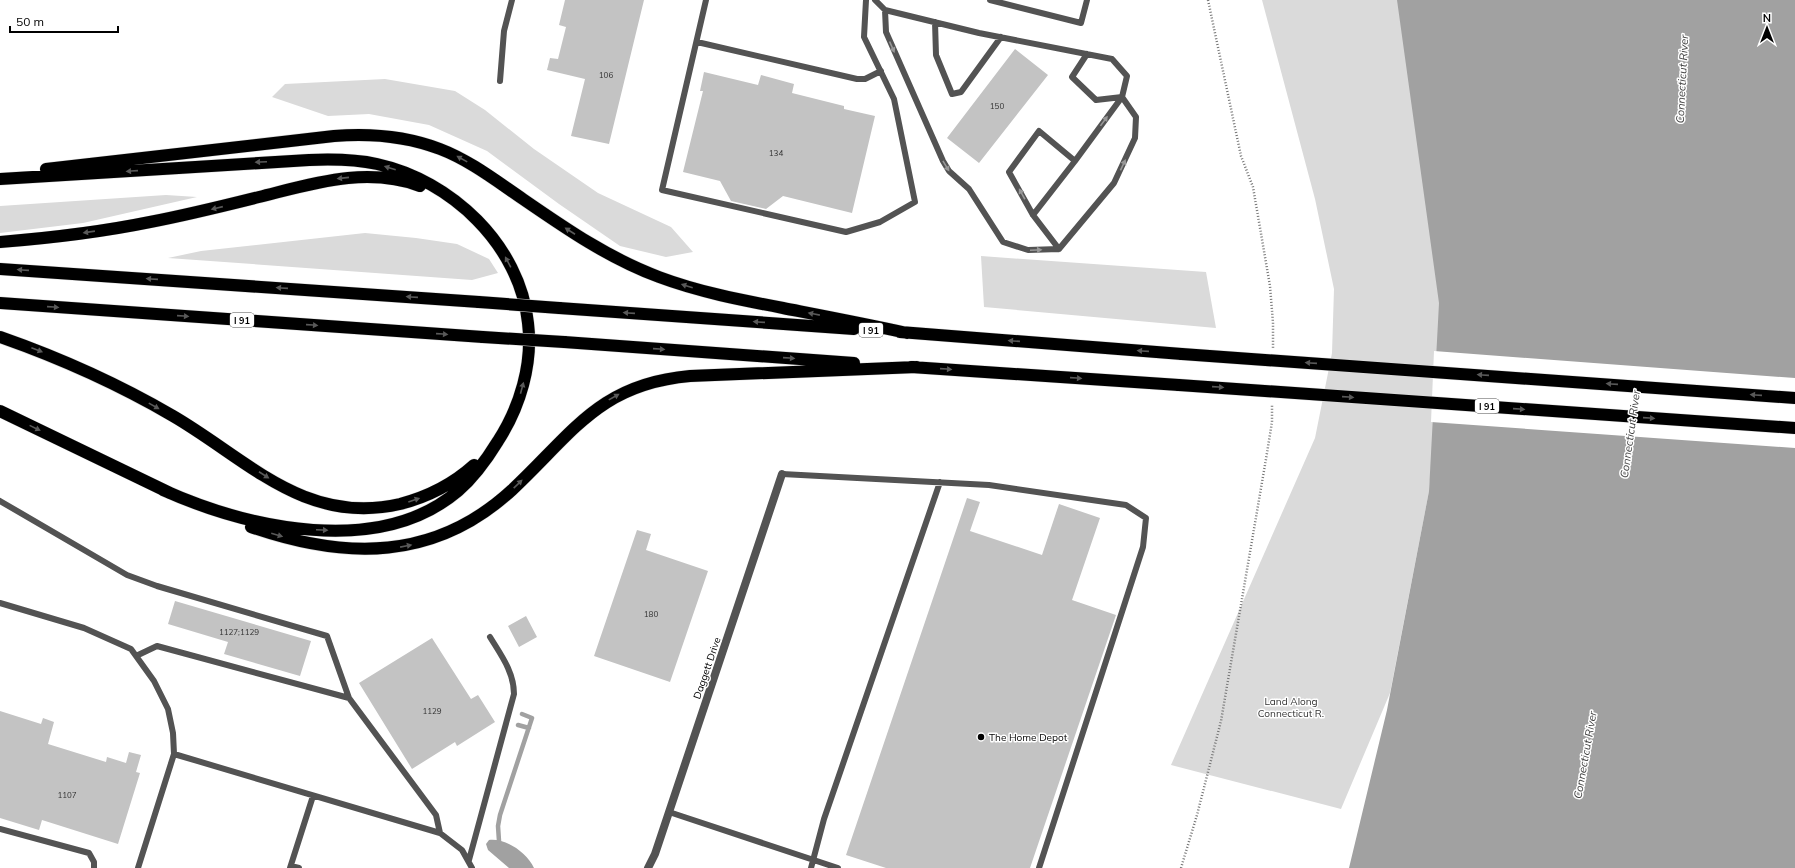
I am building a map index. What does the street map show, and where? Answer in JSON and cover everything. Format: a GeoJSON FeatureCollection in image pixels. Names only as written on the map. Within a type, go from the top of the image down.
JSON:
{"type":"FeatureCollection","features":[{"type":"Feature","properties":{"kind":"highway"},"geometry":{"type":"LineString","coordinates":[[0,175],[334,136],[376,134],[402,138],[429,145],[454,155],[486,174],[588,242],[628,264],[659,277],[696,289],[733,298],[907,332]]}},
{"type":"Feature","properties":{"kind":"highway"},"geometry":{"type":"LineString","coordinates":[[0,179],[326,159],[351,160],[390,167],[432,186],[459,204],[490,236],[513,272],[523,298],[528,323],[528,357],[525,379],[520,397],[508,424],[486,460],[458,491],[446,499],[417,515],[376,528],[324,530],[266,524],[221,513],[163,490]]}},
{"type":"Feature","properties":{"kind":"highway"},"geometry":{"type":"LineString","coordinates":[[0,242],[135,225],[330,180],[365,177],[404,181],[430,191],[457,206],[490,236]]}},
{"type":"Feature","properties":{"kind":"highway","name":"I 91"},"geometry":{"type":"LineString","coordinates":[[0,268],[907,332],[1182,354],[1795,398]]}},
{"type":"Feature","properties":{"kind":"highway","name":"I 91"},"geometry":{"type":"LineString","coordinates":[[0,303],[1795,428]]}},
{"type":"Feature","properties":{"kind":"highway"},"geometry":{"type":"LineString","coordinates":[[0,337],[57,358],[111,382],[175,417],[286,489],[311,500],[337,506],[380,508],[406,502],[430,494],[452,482],[473,466],[491,447],[508,424]]}},
{"type":"Feature","properties":{"kind":"highway"},"geometry":{"type":"LineString","coordinates":[[0,411],[163,490],[240,523],[295,540],[338,548],[363,550],[390,548],[419,543],[438,537],[479,516],[512,490],[592,412],[616,396],[641,385],[660,380],[690,376],[917,367]]}},
{"type":"Feature","properties":{"kind":"street","name":"Daggett Drive"},"geometry":{"type":"LineString","coordinates":[[648,868],[655,854],[782,474]]}},
{"type":"Feature","properties":{"kind":"lane"},"geometry":{"type":"LineString","coordinates":[[500,81],[504,31],[512,0]]}},
{"type":"Feature","properties":{"kind":"lane"},"geometry":{"type":"LineString","coordinates":[[706,0],[662,190],[846,232],[880,222],[915,202],[894,98],[864,37],[866,0]]}},
{"type":"Feature","properties":{"kind":"lane"},"geometry":{"type":"LineString","coordinates":[[875,0],[885,10],[1001,37],[1112,58],[1127,76],[1122,97],[1033,215]]}},
{"type":"Feature","properties":{"kind":"lane"},"geometry":{"type":"LineString","coordinates":[[990,0],[1081,23],[1087,0]]}},
{"type":"Feature","properties":{"kind":"lane"},"geometry":{"type":"LineString","coordinates":[[885,10],[886,32],[943,161],[949,171],[968,189],[1003,242],[1028,250],[1059,249],[1114,183],[1135,138],[1136,117],[1122,97]]}},
{"type":"Feature","properties":{"kind":"lane"},"geometry":{"type":"LineString","coordinates":[[935,22],[936,55],[952,94],[955,95],[961,92],[1001,37]]}},
{"type":"Feature","properties":{"kind":"lane"},"geometry":{"type":"LineString","coordinates":[[697,42],[857,79],[865,79],[881,71]]}},
{"type":"Feature","properties":{"kind":"lane"},"geometry":{"type":"LineString","coordinates":[[1087,54],[1072,77],[1096,100],[1122,97]]}},
{"type":"Feature","properties":{"kind":"lane"},"geometry":{"type":"LineString","coordinates":[[1059,249],[1033,215],[1009,172],[1039,131],[1075,161]]}},
{"type":"Feature","properties":{"kind":"lane"},"geometry":{"type":"LineString","coordinates":[[782,474],[989,485],[1126,505],[1146,518],[1143,546],[1039,868]]}},
{"type":"Feature","properties":{"kind":"lane"},"geometry":{"type":"LineString","coordinates":[[811,868],[824,819],[940,482]]}},
{"type":"Feature","properties":{"kind":"lane"},"geometry":{"type":"LineString","coordinates":[[0,501],[127,575],[157,586],[326,636],[349,698],[436,815],[440,833]]}},
{"type":"Feature","properties":{"kind":"lane"},"geometry":{"type":"LineString","coordinates":[[0,603],[84,628],[131,649],[154,681],[168,709],[173,733],[174,754],[138,868]]}},
{"type":"Feature","properties":{"kind":"lane"},"geometry":{"type":"LineString","coordinates":[[469,860],[514,694],[514,685],[509,669],[490,637]]}},
{"type":"Feature","properties":{"kind":"lane"},"geometry":{"type":"LineString","coordinates":[[136,656],[157,646],[349,698]]}},
{"type":"Feature","properties":{"kind":"lane"},"geometry":{"type":"LineString","coordinates":[[174,754],[440,833],[462,850],[469,860],[472,868]]}},
{"type":"Feature","properties":{"kind":"lane"},"geometry":{"type":"LineString","coordinates":[[299,868],[290,867],[314,796]]}},
{"type":"Feature","properties":{"kind":"lane"},"geometry":{"type":"LineString","coordinates":[[669,812],[838,868]]}},
{"type":"Feature","properties":{"kind":"lane"},"geometry":{"type":"LineString","coordinates":[[0,828],[88,853],[94,862],[94,868]]}},
{"type":"Feature","properties":{"kind":"path"},"geometry":{"type":"LineString","coordinates":[[1208,0],[1241,156],[1253,187],[1270,286],[1274,323],[1273,353]]}},
{"type":"Feature","properties":{"kind":"path"},"geometry":{"type":"LineString","coordinates":[[1181,868],[1197,815],[1222,714],[1272,422],[1272,399]]}},
{"type":"Feature","properties":{"kind":"green space","name":"Land Along Connecticut R."},"geometry":{"type":"Polygon","coordinates":[[[1262,0],[1423,0],[1458,143],[1429,491],[1390,693],[1341,809],[1171,765],[1315,438],[1332,353],[1334,289],[1315,199],[1262,0]]]}},
{"type":"Feature","properties":{"kind":"green space"},"geometry":{"type":"Polygon","coordinates":[[[385,79],[455,91],[485,110],[534,149],[598,193],[671,227],[693,252],[666,257],[620,246],[559,204],[487,151],[429,125],[369,114],[328,116],[272,97],[285,84],[385,79]]]}},
{"type":"Feature","properties":{"kind":"green space"},"geometry":{"type":"Polygon","coordinates":[[[166,195],[197,197],[83,223],[0,233],[0,206],[166,195]]]}},
{"type":"Feature","properties":{"kind":"green space"},"geometry":{"type":"Polygon","coordinates":[[[365,233],[457,244],[489,259],[498,273],[472,280],[168,258],[201,251],[365,233]]]}},
{"type":"Feature","properties":{"kind":"green space"},"geometry":{"type":"Polygon","coordinates":[[[981,256],[1206,272],[1216,328],[984,307],[981,256]]]}},
{"type":"Feature","properties":{"kind":"water","name":"Connecticut River"},"geometry":{"type":"Polygon","coordinates":[[[1397,0],[1795,0],[1795,868],[1349,868],[1387,710],[1429,491],[1439,303],[1397,0]]]}},
{"type":"Feature","properties":{"kind":"water"},"geometry":{"type":"Polygon","coordinates":[[[489,840],[502,841],[509,844],[521,852],[531,862],[534,868],[509,868],[488,850],[486,844],[489,840]]]}},
{"type":"Feature","properties":{"kind":"pier"},"geometry":{"type":"Polygon","coordinates":[[[1434,351],[1795,378],[1795,448],[1431,422],[1434,351]]]}},
{"type":"Feature","properties":{"kind":"building"},"geometry":{"type":"Polygon","coordinates":[[[565,0],[644,0],[609,144],[571,136],[585,79],[547,70],[550,58],[558,59],[566,27],[559,25],[565,0]]]}},
{"type":"Feature","properties":{"kind":"building"},"geometry":{"type":"Polygon","coordinates":[[[1015,49],[1048,75],[979,163],[947,138],[1015,49]]]}},
{"type":"Feature","properties":{"kind":"building"},"geometry":{"type":"Polygon","coordinates":[[[704,72],[758,85],[761,75],[794,84],[792,93],[844,106],[844,109],[875,116],[852,213],[783,196],[766,209],[731,201],[720,181],[683,172],[703,91],[700,91],[704,72]]]}},
{"type":"Feature","properties":{"kind":"building","name":"The Home Depot"},"geometry":{"type":"Polygon","coordinates":[[[967,498],[980,502],[970,531],[1042,555],[1059,504],[1100,518],[1072,600],[1116,615],[1030,868],[886,868],[846,855],[967,498]]]}},
{"type":"Feature","properties":{"kind":"building"},"geometry":{"type":"Polygon","coordinates":[[[637,530],[651,534],[646,550],[708,571],[670,682],[594,656],[637,530]]]}},
{"type":"Feature","properties":{"kind":"building"},"geometry":{"type":"Polygon","coordinates":[[[175,601],[311,641],[300,676],[224,654],[228,642],[168,624],[175,601]]]}},
{"type":"Feature","properties":{"kind":"building"},"geometry":{"type":"Polygon","coordinates":[[[526,616],[537,637],[519,647],[508,626],[526,616]]]}},
{"type":"Feature","properties":{"kind":"building"},"geometry":{"type":"Polygon","coordinates":[[[432,638],[471,699],[478,695],[495,722],[457,746],[455,742],[412,769],[359,683],[432,638]]]}},
{"type":"Feature","properties":{"kind":"building"},"geometry":{"type":"Polygon","coordinates":[[[0,711],[41,724],[43,718],[54,722],[48,744],[106,762],[107,757],[126,763],[129,752],[141,755],[136,772],[140,773],[118,844],[42,820],[39,830],[0,818],[0,711]]]}},
{"type":"Feature","properties":{"kind":"waterway"},"geometry":{"type":"LineString","coordinates":[[499,841],[498,826],[500,815],[532,718],[522,714]]}},
{"type":"Feature","properties":{"kind":"waterway"},"geometry":{"type":"LineString","coordinates":[[518,725],[529,728]]}},
{"type":"Feature","properties":{"kind":"place","name":"The Home Depot"},"geometry":{"type":"Point","coordinates":[981,737]}}]}
